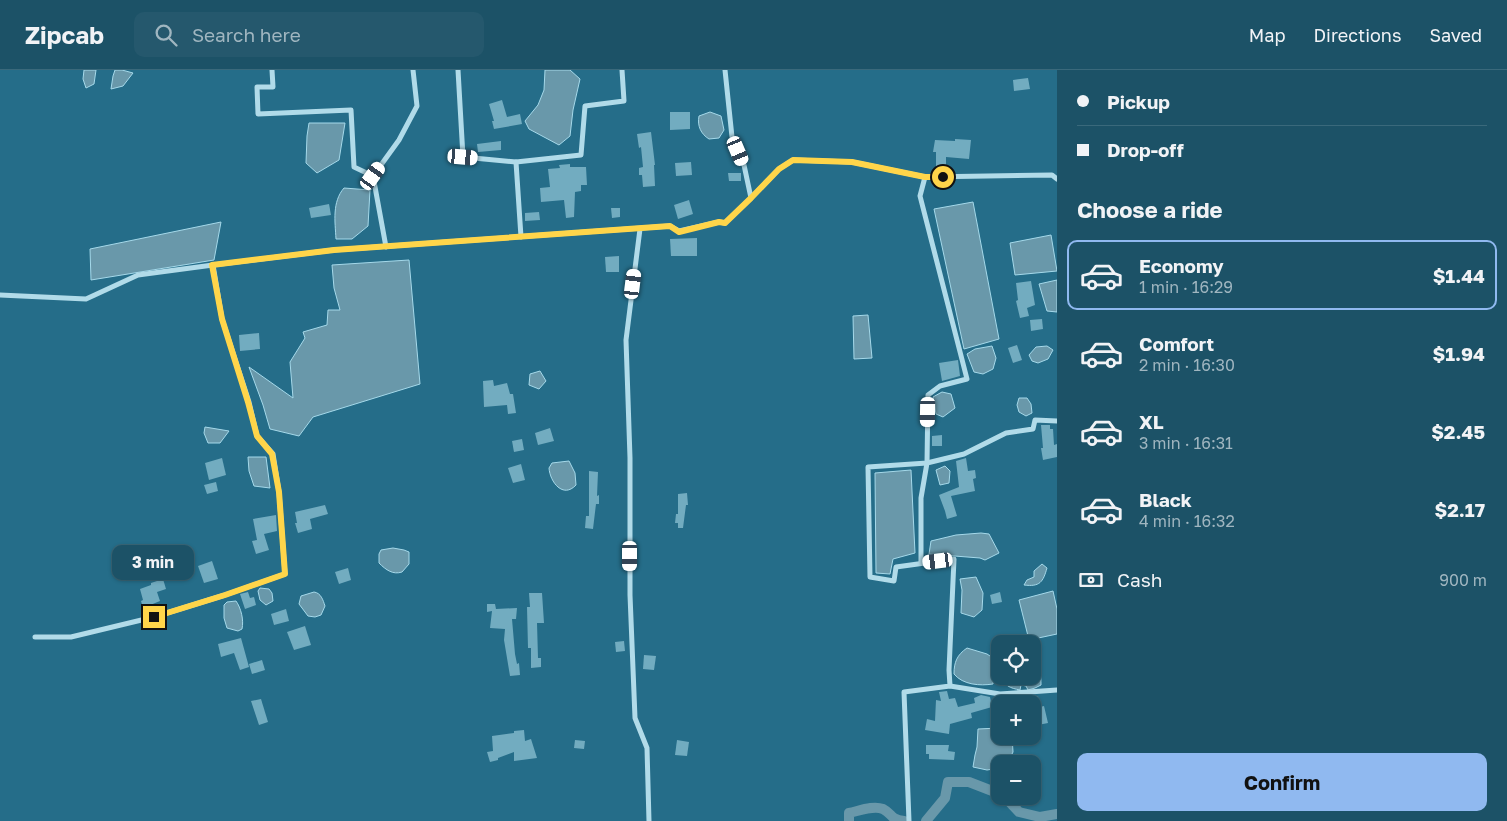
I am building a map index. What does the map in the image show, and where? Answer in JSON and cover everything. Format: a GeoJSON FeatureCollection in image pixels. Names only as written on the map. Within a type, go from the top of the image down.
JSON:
{"type":"FeatureCollection","features":[{"type":"Feature","properties":{"kind":"street"},"geometry":{"type":"LineString","coordinates":[[272,70],[273,87],[257,87],[258,114],[351,110],[354,167],[373,176]]}},
{"type":"Feature","properties":{"kind":"street"},"geometry":{"type":"LineString","coordinates":[[386,247],[373,176],[399,140],[417,106],[413,70]]}},
{"type":"Feature","properties":{"kind":"street"},"geometry":{"type":"LineString","coordinates":[[458,70],[463,157],[516,162],[581,155],[585,106],[624,101],[622,70]]}},
{"type":"Feature","properties":{"kind":"street"},"geometry":{"type":"LineString","coordinates":[[724,70],[732,137],[744,165],[751,198]]}},
{"type":"Feature","properties":{"kind":"street"},"geometry":{"type":"LineString","coordinates":[[0,295],[86,299],[138,275],[334,250],[670,226],[679,232],[719,222],[725,223],[779,169],[793,160],[852,162],[925,177],[1052,175],[1057,179]]}},
{"type":"Feature","properties":{"kind":"street"},"geometry":{"type":"LineString","coordinates":[[516,162],[521,237]]}},
{"type":"Feature","properties":{"kind":"street"},"geometry":{"type":"LineString","coordinates":[[921,563],[922,498],[927,462],[928,395],[940,386],[967,379],[920,196],[925,177]]}},
{"type":"Feature","properties":{"kind":"street"},"geometry":{"type":"LineString","coordinates":[[640,229],[626,340],[630,458],[630,595],[635,718],[647,748],[649,821]]}},
{"type":"Feature","properties":{"kind":"street"},"geometry":{"type":"LineString","coordinates":[[35,638],[71,637],[154,617],[285,574],[279,492],[272,454],[257,436],[222,319],[212,265]]}},
{"type":"Feature","properties":{"kind":"street"},"geometry":{"type":"LineString","coordinates":[[950,686],[948,670],[954,559],[896,567],[894,581],[870,577],[868,467],[927,462],[964,454],[1006,433],[1033,429],[1035,420],[1057,421]]}},
{"type":"Feature","properties":{"kind":"street"},"geometry":{"type":"LineString","coordinates":[[909,821],[904,692],[950,686],[1000,694],[1057,690]]}},
{"type":"Feature","properties":{"kind":"water"},"geometry":{"type":"Polygon","coordinates":[[[84,70],[96,70],[94,84],[86,88],[83,79],[84,70]]]}},
{"type":"Feature","properties":{"kind":"water"},"geometry":{"type":"Polygon","coordinates":[[[115,70],[133,73],[123,86],[111,89],[113,76],[115,70]]]}},
{"type":"Feature","properties":{"kind":"water"},"geometry":{"type":"Polygon","coordinates":[[[545,70],[570,70],[580,79],[573,110],[570,136],[559,145],[529,129],[525,121],[538,105],[544,90],[545,70]]]}},
{"type":"Feature","properties":{"kind":"water"},"geometry":{"type":"Polygon","coordinates":[[[710,112],[721,116],[724,130],[719,138],[709,139],[704,135],[699,126],[699,116],[710,112]]]}},
{"type":"Feature","properties":{"kind":"water"},"geometry":{"type":"Polygon","coordinates":[[[309,123],[345,123],[339,160],[317,173],[306,163],[309,123]]]}},
{"type":"Feature","properties":{"kind":"water"},"geometry":{"type":"Polygon","coordinates":[[[344,188],[370,190],[368,226],[352,239],[336,239],[336,206],[340,193],[344,188]]]}},
{"type":"Feature","properties":{"kind":"water"},"geometry":{"type":"Polygon","coordinates":[[[973,202],[999,339],[964,349],[934,209],[973,202]]]}},
{"type":"Feature","properties":{"kind":"water"},"geometry":{"type":"Polygon","coordinates":[[[221,222],[214,260],[91,280],[90,249],[221,222]]]}},
{"type":"Feature","properties":{"kind":"water"},"geometry":{"type":"Polygon","coordinates":[[[1051,235],[1057,271],[1015,275],[1010,243],[1051,235]]]}},
{"type":"Feature","properties":{"kind":"water"},"geometry":{"type":"Polygon","coordinates":[[[409,260],[420,384],[313,417],[299,436],[270,429],[249,367],[293,398],[290,362],[305,338],[303,332],[327,325],[328,310],[340,310],[334,288],[332,265],[409,260]]]}},
{"type":"Feature","properties":{"kind":"water"},"geometry":{"type":"Polygon","coordinates":[[[1057,280],[1057,312],[1047,311],[1039,284],[1057,280]]]}},
{"type":"Feature","properties":{"kind":"water"},"geometry":{"type":"Polygon","coordinates":[[[868,315],[872,358],[854,359],[853,316],[868,315]]]}},
{"type":"Feature","properties":{"kind":"water"},"geometry":{"type":"Polygon","coordinates":[[[992,346],[996,358],[993,369],[983,374],[974,372],[967,354],[975,349],[992,346]]]}},
{"type":"Feature","properties":{"kind":"water"},"geometry":{"type":"Polygon","coordinates":[[[1047,346],[1053,350],[1048,359],[1038,363],[1032,361],[1029,355],[1036,347],[1047,346]]]}},
{"type":"Feature","properties":{"kind":"water"},"geometry":{"type":"Polygon","coordinates":[[[540,371],[546,381],[539,389],[529,385],[530,374],[540,371]]]}},
{"type":"Feature","properties":{"kind":"water"},"geometry":{"type":"Polygon","coordinates":[[[942,392],[951,394],[955,408],[943,417],[936,414],[933,397],[942,392]]]}},
{"type":"Feature","properties":{"kind":"water"},"geometry":{"type":"Polygon","coordinates":[[[1019,398],[1027,398],[1031,404],[1032,413],[1026,416],[1019,412],[1017,405],[1019,398]]]}},
{"type":"Feature","properties":{"kind":"water"},"geometry":{"type":"Polygon","coordinates":[[[205,427],[229,431],[220,443],[208,443],[204,433],[205,427]]]}},
{"type":"Feature","properties":{"kind":"water"},"geometry":{"type":"Polygon","coordinates":[[[248,457],[266,457],[270,488],[254,486],[249,471],[248,457]]]}},
{"type":"Feature","properties":{"kind":"water"},"geometry":{"type":"Polygon","coordinates":[[[569,461],[575,473],[576,485],[566,490],[558,487],[552,479],[549,468],[552,463],[569,461]]]}},
{"type":"Feature","properties":{"kind":"water"},"geometry":{"type":"Polygon","coordinates":[[[945,466],[950,471],[949,483],[940,485],[936,470],[945,466]]]}},
{"type":"Feature","properties":{"kind":"water"},"geometry":{"type":"Polygon","coordinates":[[[911,470],[915,553],[893,559],[890,574],[876,573],[875,473],[911,470]]]}},
{"type":"Feature","properties":{"kind":"water"},"geometry":{"type":"Polygon","coordinates":[[[989,534],[999,553],[985,560],[929,554],[931,541],[956,535],[989,534]]]}},
{"type":"Feature","properties":{"kind":"water"},"geometry":{"type":"Polygon","coordinates":[[[393,548],[409,552],[409,564],[402,572],[390,571],[379,563],[381,550],[393,548]]]}},
{"type":"Feature","properties":{"kind":"water"},"geometry":{"type":"Polygon","coordinates":[[[1042,564],[1047,568],[1040,583],[1024,585],[1027,580],[1034,577],[1034,571],[1042,564]]]}},
{"type":"Feature","properties":{"kind":"water"},"geometry":{"type":"Polygon","coordinates":[[[976,577],[983,593],[982,610],[974,617],[961,613],[962,590],[960,579],[976,577]]]}},
{"type":"Feature","properties":{"kind":"water"},"geometry":{"type":"Polygon","coordinates":[[[260,588],[269,589],[272,593],[273,601],[266,605],[260,600],[258,591],[260,588]]]}},
{"type":"Feature","properties":{"kind":"water"},"geometry":{"type":"Polygon","coordinates":[[[1053,591],[1057,609],[1057,634],[1041,637],[1041,635],[1028,635],[1019,600],[1053,591]]]}},
{"type":"Feature","properties":{"kind":"water"},"geometry":{"type":"Polygon","coordinates":[[[314,592],[320,595],[325,606],[321,615],[315,617],[308,616],[299,604],[301,596],[314,592]]]}},
{"type":"Feature","properties":{"kind":"water"},"geometry":{"type":"Polygon","coordinates":[[[236,601],[241,611],[243,622],[242,629],[238,631],[227,628],[224,618],[224,605],[227,602],[236,601]]]}},
{"type":"Feature","properties":{"kind":"water"},"geometry":{"type":"Polygon","coordinates":[[[967,648],[991,657],[991,684],[967,683],[954,674],[957,659],[967,648]]]}},
{"type":"Feature","properties":{"kind":"water"},"geometry":{"type":"Polygon","coordinates":[[[1007,685],[1021,685],[1020,690],[1007,685]]]}},
{"type":"Feature","properties":{"kind":"water"},"geometry":{"type":"Polygon","coordinates":[[[1021,685],[1041,685],[1028,690],[1026,686],[1021,685]]]}},
{"type":"Feature","properties":{"kind":"water"},"geometry":{"type":"Polygon","coordinates":[[[991,728],[991,745],[1013,745],[1012,755],[991,755],[991,769],[973,767],[978,729],[991,728]]]}},
{"type":"Feature","properties":{"kind":"building"},"geometry":{"type":"Polygon","coordinates":[[[1028,78],[1030,89],[1014,91],[1013,80],[1028,78]]]}},
{"type":"Feature","properties":{"kind":"building"},"geometry":{"type":"Polygon","coordinates":[[[502,100],[507,117],[520,114],[522,124],[494,129],[492,121],[494,121],[489,104],[502,100]]]}},
{"type":"Feature","properties":{"kind":"building"},"geometry":{"type":"Polygon","coordinates":[[[670,112],[690,112],[690,129],[670,130],[670,112]]]}},
{"type":"Feature","properties":{"kind":"building"},"geometry":{"type":"Polygon","coordinates":[[[651,132],[655,165],[655,186],[643,187],[642,175],[639,175],[639,168],[643,167],[641,147],[639,148],[637,134],[651,132]]]}},
{"type":"Feature","properties":{"kind":"building"},"geometry":{"type":"Polygon","coordinates":[[[955,139],[971,140],[969,159],[946,157],[946,172],[936,172],[936,152],[933,152],[935,140],[955,141],[955,139]]]}},
{"type":"Feature","properties":{"kind":"building"},"geometry":{"type":"Polygon","coordinates":[[[501,141],[501,150],[478,152],[477,144],[501,141]]]}},
{"type":"Feature","properties":{"kind":"building"},"geometry":{"type":"Polygon","coordinates":[[[691,162],[692,175],[676,176],[675,163],[691,162]]]}},
{"type":"Feature","properties":{"kind":"building"},"geometry":{"type":"Polygon","coordinates":[[[570,164],[570,167],[586,167],[587,185],[581,185],[581,191],[575,192],[574,217],[566,218],[564,200],[541,202],[540,188],[550,187],[548,169],[560,168],[559,165],[570,164]]]}},
{"type":"Feature","properties":{"kind":"building"},"geometry":{"type":"Polygon","coordinates":[[[728,173],[741,173],[741,181],[729,181],[728,173]]]}},
{"type":"Feature","properties":{"kind":"building"},"geometry":{"type":"Polygon","coordinates":[[[689,200],[693,214],[678,219],[674,205],[689,200]]]}},
{"type":"Feature","properties":{"kind":"building"},"geometry":{"type":"Polygon","coordinates":[[[329,204],[331,215],[311,218],[309,208],[329,204]]]}},
{"type":"Feature","properties":{"kind":"building"},"geometry":{"type":"Polygon","coordinates":[[[611,208],[620,208],[620,217],[612,218],[611,208]]]}},
{"type":"Feature","properties":{"kind":"building"},"geometry":{"type":"Polygon","coordinates":[[[539,212],[540,220],[525,221],[525,213],[539,212]]]}},
{"type":"Feature","properties":{"kind":"building"},"geometry":{"type":"Polygon","coordinates":[[[697,238],[697,256],[671,256],[670,239],[697,238]]]}},
{"type":"Feature","properties":{"kind":"building"},"geometry":{"type":"Polygon","coordinates":[[[619,256],[619,272],[606,272],[605,257],[619,256]]]}},
{"type":"Feature","properties":{"kind":"building"},"geometry":{"type":"Polygon","coordinates":[[[1031,281],[1035,305],[1027,308],[1029,316],[1020,318],[1016,301],[1018,300],[1016,283],[1031,281]]]}},
{"type":"Feature","properties":{"kind":"building"},"geometry":{"type":"Polygon","coordinates":[[[1042,319],[1043,329],[1031,331],[1030,320],[1042,319]]]}},
{"type":"Feature","properties":{"kind":"building"},"geometry":{"type":"Polygon","coordinates":[[[259,333],[260,349],[240,351],[239,335],[259,333]]]}},
{"type":"Feature","properties":{"kind":"building"},"geometry":{"type":"Polygon","coordinates":[[[1017,345],[1022,360],[1013,363],[1008,348],[1017,345]]]}},
{"type":"Feature","properties":{"kind":"building"},"geometry":{"type":"Polygon","coordinates":[[[958,360],[960,376],[942,381],[939,363],[958,360]]]}},
{"type":"Feature","properties":{"kind":"building"},"geometry":{"type":"Polygon","coordinates":[[[493,380],[494,386],[507,383],[510,394],[513,394],[516,413],[508,414],[507,405],[484,407],[483,381],[493,380]]]}},
{"type":"Feature","properties":{"kind":"building"},"geometry":{"type":"Polygon","coordinates":[[[1041,425],[1050,425],[1050,429],[1053,429],[1054,445],[1057,444],[1057,457],[1043,460],[1041,425]]]}},
{"type":"Feature","properties":{"kind":"building"},"geometry":{"type":"Polygon","coordinates":[[[550,428],[554,441],[538,445],[535,433],[550,428]]]}},
{"type":"Feature","properties":{"kind":"building"},"geometry":{"type":"Polygon","coordinates":[[[942,435],[942,446],[932,446],[932,436],[942,435]]]}},
{"type":"Feature","properties":{"kind":"building"},"geometry":{"type":"Polygon","coordinates":[[[522,439],[524,450],[514,452],[512,441],[522,439]]]}},
{"type":"Feature","properties":{"kind":"building"},"geometry":{"type":"Polygon","coordinates":[[[222,458],[226,475],[209,480],[205,463],[222,458]]]}},
{"type":"Feature","properties":{"kind":"building"},"geometry":{"type":"Polygon","coordinates":[[[966,458],[968,471],[975,470],[976,478],[973,479],[975,491],[951,496],[957,516],[947,519],[939,495],[959,487],[956,461],[966,458]]]}},
{"type":"Feature","properties":{"kind":"building"},"geometry":{"type":"Polygon","coordinates":[[[521,464],[525,480],[513,483],[508,468],[521,464]]]}},
{"type":"Feature","properties":{"kind":"building"},"geometry":{"type":"Polygon","coordinates":[[[589,471],[598,472],[597,496],[599,495],[599,504],[596,504],[593,529],[585,528],[586,516],[589,516],[589,471]]]}},
{"type":"Feature","properties":{"kind":"building"},"geometry":{"type":"Polygon","coordinates":[[[216,482],[218,491],[207,494],[204,485],[216,482]]]}},
{"type":"Feature","properties":{"kind":"building"},"geometry":{"type":"Polygon","coordinates":[[[687,493],[688,505],[686,505],[683,528],[678,528],[678,523],[675,523],[676,514],[678,514],[678,494],[687,493]]]}},
{"type":"Feature","properties":{"kind":"building"},"geometry":{"type":"Polygon","coordinates":[[[325,505],[328,514],[310,519],[312,529],[298,533],[295,523],[297,523],[295,512],[325,505]]]}},
{"type":"Feature","properties":{"kind":"building"},"geometry":{"type":"Polygon","coordinates":[[[276,515],[277,531],[264,534],[269,550],[256,554],[252,541],[257,540],[253,519],[276,515]]]}},
{"type":"Feature","properties":{"kind":"building"},"geometry":{"type":"Polygon","coordinates":[[[212,561],[218,579],[204,583],[198,566],[212,561]]]}},
{"type":"Feature","properties":{"kind":"building"},"geometry":{"type":"Polygon","coordinates":[[[348,568],[351,580],[339,584],[335,572],[348,568]]]}},
{"type":"Feature","properties":{"kind":"building"},"geometry":{"type":"Polygon","coordinates":[[[163,579],[166,589],[157,592],[160,601],[143,608],[140,589],[163,579]]]}},
{"type":"Feature","properties":{"kind":"building"},"geometry":{"type":"Polygon","coordinates":[[[248,592],[250,598],[254,597],[256,605],[245,609],[240,594],[248,592]]]}},
{"type":"Feature","properties":{"kind":"building"},"geometry":{"type":"Polygon","coordinates":[[[1000,592],[1002,602],[992,604],[990,595],[1000,592]]]}},
{"type":"Feature","properties":{"kind":"building"},"geometry":{"type":"Polygon","coordinates":[[[529,593],[542,593],[544,623],[537,623],[538,658],[541,658],[541,667],[531,668],[531,648],[528,648],[527,607],[530,607],[529,593]]]}},
{"type":"Feature","properties":{"kind":"building"},"geometry":{"type":"Polygon","coordinates":[[[487,604],[495,604],[496,609],[517,608],[516,619],[512,619],[515,654],[517,664],[519,663],[520,675],[510,676],[504,640],[505,629],[490,628],[492,611],[487,612],[487,604]]]}},
{"type":"Feature","properties":{"kind":"building"},"geometry":{"type":"Polygon","coordinates":[[[286,609],[289,621],[274,625],[271,614],[286,609]]]}},
{"type":"Feature","properties":{"kind":"building"},"geometry":{"type":"Polygon","coordinates":[[[305,626],[311,645],[294,650],[287,632],[305,626]]]}},
{"type":"Feature","properties":{"kind":"building"},"geometry":{"type":"Polygon","coordinates":[[[241,638],[249,667],[240,670],[234,653],[221,657],[218,644],[241,638]]]}},
{"type":"Feature","properties":{"kind":"building"},"geometry":{"type":"Polygon","coordinates":[[[624,641],[625,651],[616,652],[615,642],[624,641]]]}},
{"type":"Feature","properties":{"kind":"building"},"geometry":{"type":"Polygon","coordinates":[[[644,655],[656,656],[654,670],[643,669],[644,655]]]}},
{"type":"Feature","properties":{"kind":"building"},"geometry":{"type":"Polygon","coordinates":[[[262,660],[265,670],[252,674],[249,664],[262,660]]]}},
{"type":"Feature","properties":{"kind":"building"},"geometry":{"type":"Polygon","coordinates":[[[947,691],[949,699],[955,698],[958,707],[975,703],[974,698],[981,695],[990,697],[991,707],[971,713],[972,718],[950,724],[949,734],[925,730],[927,719],[935,721],[936,700],[941,701],[939,692],[947,691]]]}},
{"type":"Feature","properties":{"kind":"building"},"geometry":{"type":"Polygon","coordinates":[[[261,699],[268,722],[259,725],[251,701],[261,699]]]}},
{"type":"Feature","properties":{"kind":"building"},"geometry":{"type":"Polygon","coordinates":[[[1044,706],[1048,723],[1041,724],[1041,707],[1044,706]]]}},
{"type":"Feature","properties":{"kind":"building"},"geometry":{"type":"Polygon","coordinates":[[[524,730],[525,741],[531,739],[537,758],[514,761],[514,752],[490,762],[487,752],[493,751],[492,736],[524,730]]]}},
{"type":"Feature","properties":{"kind":"building"},"geometry":{"type":"Polygon","coordinates":[[[575,740],[585,741],[584,749],[574,748],[575,740]]]}},
{"type":"Feature","properties":{"kind":"building"},"geometry":{"type":"Polygon","coordinates":[[[677,740],[689,742],[687,756],[675,755],[677,740]]]}},
{"type":"Feature","properties":{"kind":"building"},"geometry":{"type":"Polygon","coordinates":[[[926,745],[949,745],[948,751],[955,752],[954,760],[929,759],[929,754],[926,754],[926,745]]]}},
{"type":"Feature","properties":{"kind":"waterway"},"geometry":{"type":"LineString","coordinates":[[926,821],[945,798],[948,782],[969,782],[991,791]]}},
{"type":"Feature","properties":{"kind":"waterway"},"geometry":{"type":"LineString","coordinates":[[1012,805],[1019,812],[1040,817],[1057,814]]}},
{"type":"Feature","properties":{"kind":"waterway"},"geometry":{"type":"LineString","coordinates":[[849,821],[849,813],[875,808],[883,809],[893,818],[904,821]]}},
{"type":"Feature","properties":{"kind":"route"},"geometry":{"type":"LineString","coordinates":[[154,617],[285,574],[279,492],[272,454],[257,436],[222,319],[212,265],[334,250],[670,226],[679,232],[719,222],[725,223],[779,169],[793,160],[812,159],[852,162],[925,177],[943,177]]}}]}
